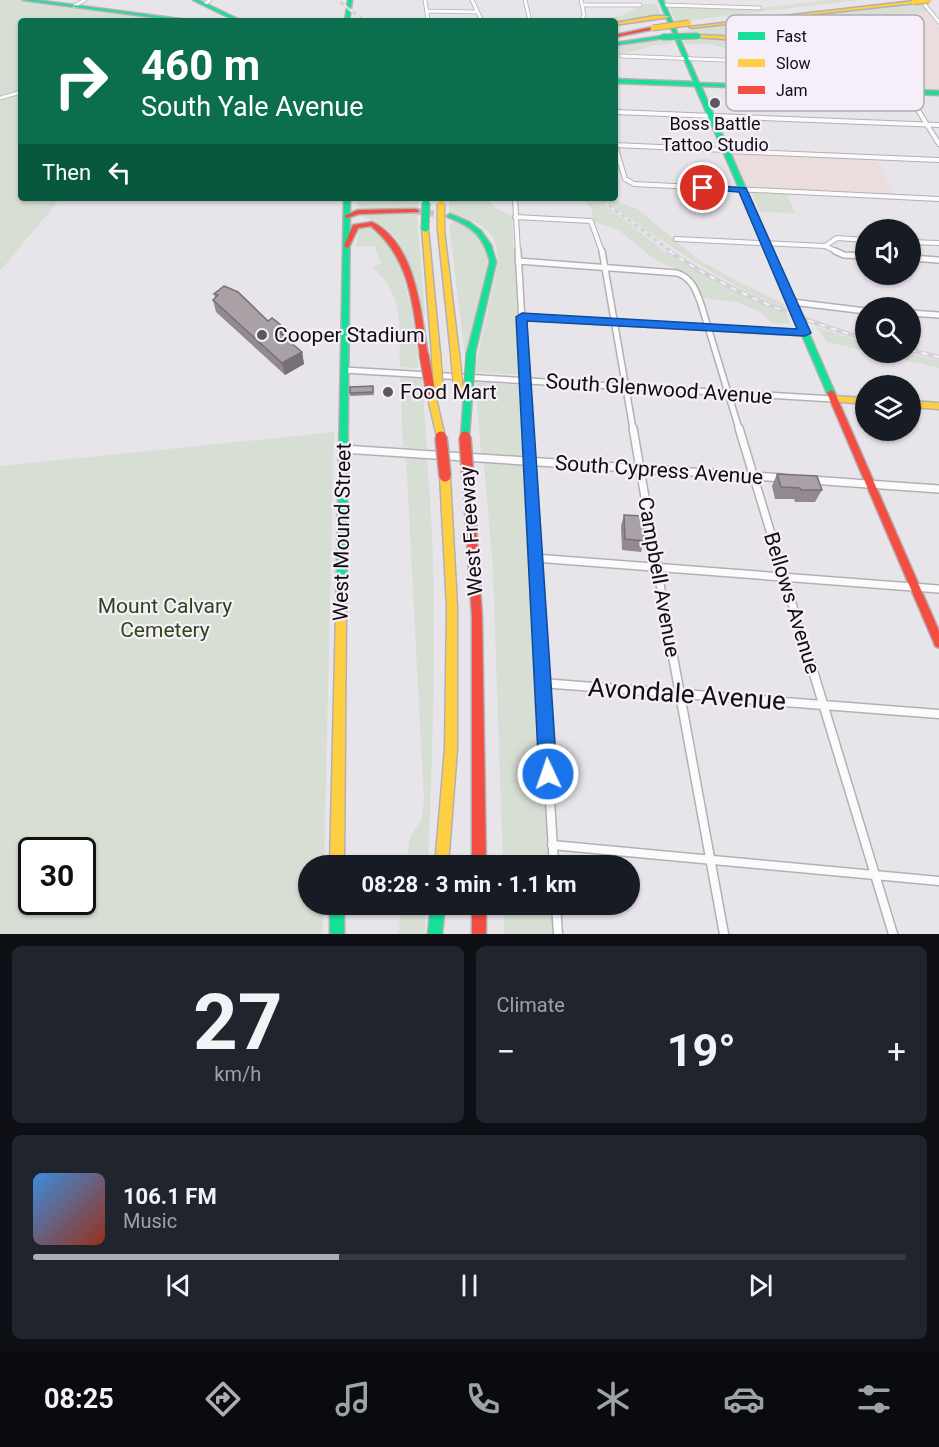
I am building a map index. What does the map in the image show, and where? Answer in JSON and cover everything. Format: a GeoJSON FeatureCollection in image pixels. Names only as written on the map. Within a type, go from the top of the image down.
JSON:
{"type":"FeatureCollection","features":[{"type":"Feature","properties":{"kind":"main road"},"geometry":{"type":"LineString","coordinates":[[25,0],[169,18]]}},
{"type":"Feature","properties":{"kind":"main road"},"geometry":{"type":"LineString","coordinates":[[349,18],[350,0]]}},
{"type":"Feature","properties":{"kind":"main road"},"geometry":{"type":"LineString","coordinates":[[788,15],[898,0]]}},
{"type":"Feature","properties":{"kind":"main road"},"geometry":{"type":"LineString","coordinates":[[801,15],[929,0]]}},
{"type":"Feature","properties":{"kind":"main road"},"geometry":{"type":"LineString","coordinates":[[203,1],[234,18]]}},
{"type":"Feature","properties":{"kind":"main road"},"geometry":{"type":"LineString","coordinates":[[662,3],[939,643]]}},
{"type":"Feature","properties":{"kind":"main road"},"geometry":{"type":"LineString","coordinates":[[618,23],[654,16],[668,16]]}},
{"type":"Feature","properties":{"kind":"main road"},"geometry":{"type":"LineString","coordinates":[[693,28],[726,23]]}},
{"type":"Feature","properties":{"kind":"main road"},"geometry":{"type":"LineString","coordinates":[[618,36],[726,24]]}},
{"type":"Feature","properties":{"kind":"main road"},"geometry":{"type":"LineString","coordinates":[[693,28],[726,38]]}},
{"type":"Feature","properties":{"kind":"main road"},"geometry":{"type":"LineString","coordinates":[[618,42],[657,32]]}},
{"type":"Feature","properties":{"kind":"main road"},"geometry":{"type":"LineString","coordinates":[[618,81],[726,85]]}},
{"type":"Feature","properties":{"kind":"main road"},"geometry":{"type":"LineString","coordinates":[[924,93],[939,93]]}},
{"type":"Feature","properties":{"kind":"main road","name":"West Mound Street"},"geometry":{"type":"LineString","coordinates":[[337,855],[347,201]]}},
{"type":"Feature","properties":{"kind":"main road","name":"West Freeway"},"geometry":{"type":"LineString","coordinates":[[426,201],[430,355],[445,476],[452,607],[451,749],[442,855]]}},
{"type":"Feature","properties":{"kind":"main road"},"geometry":{"type":"LineString","coordinates":[[441,201],[441,230],[454,354],[464,395]]}},
{"type":"Feature","properties":{"kind":"main road"},"geometry":{"type":"LineString","coordinates":[[346,216],[358,212],[416,211]]}},
{"type":"Feature","properties":{"kind":"main road"},"geometry":{"type":"LineString","coordinates":[[346,216],[365,219],[389,236],[404,263],[430,355]]}},
{"type":"Feature","properties":{"kind":"main road"},"geometry":{"type":"LineString","coordinates":[[450,216],[479,229],[492,250],[491,269],[471,353],[464,395]]}},
{"type":"Feature","properties":{"kind":"main road"},"geometry":{"type":"LineString","coordinates":[[346,246],[355,226],[365,223],[376,225]]}},
{"type":"Feature","properties":{"kind":"main road","name":"West Freeway"},"geometry":{"type":"LineString","coordinates":[[464,395],[477,617],[479,855]]}},
{"type":"Feature","properties":{"kind":"main road","name":"South Glenwood Avenue"},"geometry":{"type":"LineString","coordinates":[[833,399],[855,400]]}},
{"type":"Feature","properties":{"kind":"main road"},"geometry":{"type":"LineString","coordinates":[[921,405],[939,406]]}},
{"type":"Feature","properties":{"kind":"main road"},"geometry":{"type":"LineString","coordinates":[[337,915],[337,934]]}},
{"type":"Feature","properties":{"kind":"main road"},"geometry":{"type":"LineString","coordinates":[[435,934],[437,915]]}},
{"type":"Feature","properties":{"kind":"main road"},"geometry":{"type":"LineString","coordinates":[[479,915],[479,934]]}},
{"type":"Feature","properties":{"kind":"street"},"geometry":{"type":"LineString","coordinates":[[74,6],[85,0]]}},
{"type":"Feature","properties":{"kind":"street"},"geometry":{"type":"LineString","coordinates":[[425,0],[428,18]]}},
{"type":"Feature","properties":{"kind":"street"},"geometry":{"type":"LineString","coordinates":[[472,0],[481,18]]}},
{"type":"Feature","properties":{"kind":"street"},"geometry":{"type":"LineString","coordinates":[[525,0],[529,18]]}},
{"type":"Feature","properties":{"kind":"street"},"geometry":{"type":"LineString","coordinates":[[581,0],[582,18]]}},
{"type":"Feature","properties":{"kind":"street"},"geometry":{"type":"LineString","coordinates":[[918,1],[939,22]]}},
{"type":"Feature","properties":{"kind":"street"},"geometry":{"type":"LineString","coordinates":[[662,3],[760,8]]}},
{"type":"Feature","properties":{"kind":"street"},"geometry":{"type":"LineString","coordinates":[[582,5],[640,5]]}},
{"type":"Feature","properties":{"kind":"street"},"geometry":{"type":"LineString","coordinates":[[427,11],[478,12]]}},
{"type":"Feature","properties":{"kind":"street"},"geometry":{"type":"LineString","coordinates":[[621,56],[726,60]]}},
{"type":"Feature","properties":{"kind":"street"},"geometry":{"type":"LineString","coordinates":[[0,98],[18,93]]}},
{"type":"Feature","properties":{"kind":"street"},"geometry":{"type":"LineString","coordinates":[[918,111],[939,144]]}},
{"type":"Feature","properties":{"kind":"street"},"geometry":{"type":"LineString","coordinates":[[618,112],[939,125]]}},
{"type":"Feature","properties":{"kind":"street"},"geometry":{"type":"LineString","coordinates":[[618,145],[939,160]]}},
{"type":"Feature","properties":{"kind":"street"},"geometry":{"type":"LineString","coordinates":[[618,156],[624,178],[628,182],[939,199]]}},
{"type":"Feature","properties":{"kind":"street"},"geometry":{"type":"LineString","coordinates":[[514,201],[553,855]]}},
{"type":"Feature","properties":{"kind":"street","name":"Campbell Avenue"},"geometry":{"type":"LineString","coordinates":[[515,217],[591,221],[603,254],[657,568],[724,934]]}},
{"type":"Feature","properties":{"kind":"street"},"geometry":{"type":"LineString","coordinates":[[825,246],[837,238],[855,239]]}},
{"type":"Feature","properties":{"kind":"street"},"geometry":{"type":"LineString","coordinates":[[676,239],[825,246],[844,255],[855,256]]}},
{"type":"Feature","properties":{"kind":"street"},"geometry":{"type":"LineString","coordinates":[[921,242],[939,243]]}},
{"type":"Feature","properties":{"kind":"street"},"geometry":{"type":"LineString","coordinates":[[921,259],[939,260]]}},
{"type":"Feature","properties":{"kind":"street"},"geometry":{"type":"LineString","coordinates":[[518,261],[605,267]]}},
{"type":"Feature","properties":{"kind":"street","name":"Bellows Avenue"},"geometry":{"type":"LineString","coordinates":[[605,267],[685,275],[692,282],[894,934]]}},
{"type":"Feature","properties":{"kind":"street"},"geometry":{"type":"LineString","coordinates":[[792,302],[855,310]]}},
{"type":"Feature","properties":{"kind":"street"},"geometry":{"type":"LineString","coordinates":[[921,314],[939,315]]}},
{"type":"Feature","properties":{"kind":"street"},"geometry":{"type":"LineString","coordinates":[[522,317],[805,333]]}},
{"type":"Feature","properties":{"kind":"street","name":"South Glenwood Avenue"},"geometry":{"type":"LineString","coordinates":[[344,370],[833,399]]}},
{"type":"Feature","properties":{"kind":"street","name":"South Cypress Avenue"},"geometry":{"type":"LineString","coordinates":[[343,448],[788,478]]}},
{"type":"Feature","properties":{"kind":"street"},"geometry":{"type":"LineString","coordinates":[[799,479],[939,489]]}},
{"type":"Feature","properties":{"kind":"street"},"geometry":{"type":"LineString","coordinates":[[534,558],[939,589]]}},
{"type":"Feature","properties":{"kind":"street","name":"Avondale Avenue"},"geometry":{"type":"LineString","coordinates":[[542,683],[939,714]]}},
{"type":"Feature","properties":{"kind":"street"},"geometry":{"type":"LineString","coordinates":[[552,845],[939,881]]}},
{"type":"Feature","properties":{"kind":"street"},"geometry":{"type":"LineString","coordinates":[[557,915],[558,934]]}},
{"type":"Feature","properties":{"kind":"shaded area"},"geometry":{"type":"Polygon","coordinates":[[[928,11],[939,25],[939,91],[924,90],[924,15],[896,15],[928,11]]]}},
{"type":"Feature","properties":{"kind":"shaded area"},"geometry":{"type":"Polygon","coordinates":[[[726,151],[876,158],[895,197],[743,190],[726,151]]]}},
{"type":"Feature","properties":{"kind":"green space"},"geometry":{"type":"Polygon","coordinates":[[[0,0],[17,0],[158,18],[18,18],[18,201],[58,201],[0,271],[0,0]]]}},
{"type":"Feature","properties":{"kind":"green space"},"geometry":{"type":"Polygon","coordinates":[[[829,0],[858,0],[676,22],[669,6],[754,9],[829,0]]]}},
{"type":"Feature","properties":{"kind":"green space"},"geometry":{"type":"Polygon","coordinates":[[[643,4],[657,4],[661,15],[618,22],[618,18],[608,18],[623,15],[643,4]]]}},
{"type":"Feature","properties":{"kind":"green space"},"geometry":{"type":"Polygon","coordinates":[[[922,4],[928,11],[895,15],[823,15],[922,4]]]}},
{"type":"Feature","properties":{"kind":"green space"},"geometry":{"type":"Polygon","coordinates":[[[726,26],[726,39],[682,34],[680,31],[726,26]]]}},
{"type":"Feature","properties":{"kind":"green space"},"geometry":{"type":"Polygon","coordinates":[[[671,37],[674,43],[651,46],[618,56],[618,46],[671,37]]]}},
{"type":"Feature","properties":{"kind":"green space"},"geometry":{"type":"Polygon","coordinates":[[[682,37],[726,39],[726,49],[710,44],[685,44],[682,37]]]}},
{"type":"Feature","properties":{"kind":"green space"},"geometry":{"type":"Polygon","coordinates":[[[752,193],[787,194],[795,213],[760,212],[752,193]]]}},
{"type":"Feature","properties":{"kind":"green space"},"geometry":{"type":"Polygon","coordinates":[[[358,201],[419,201],[418,209],[357,206],[358,201]]]}},
{"type":"Feature","properties":{"kind":"green space"},"geometry":{"type":"Polygon","coordinates":[[[449,201],[488,201],[497,209],[512,216],[520,373],[518,375],[475,372],[496,271],[496,245],[491,235],[482,227],[468,219],[449,213],[449,201]]]}},
{"type":"Feature","properties":{"kind":"green space"},"geometry":{"type":"Polygon","coordinates":[[[584,201],[599,201],[670,255],[719,284],[785,313],[791,324],[771,323],[762,313],[737,302],[701,298],[692,277],[654,259],[617,229],[594,222],[591,208],[584,201]]]}},
{"type":"Feature","properties":{"kind":"green space"},"geometry":{"type":"Polygon","coordinates":[[[607,201],[617,201],[636,208],[698,259],[784,304],[787,310],[691,260],[607,201]]]}},
{"type":"Feature","properties":{"kind":"green space"},"geometry":{"type":"Polygon","coordinates":[[[417,213],[425,316],[421,317],[411,269],[398,242],[389,231],[376,222],[359,216],[417,213]]]}},
{"type":"Feature","properties":{"kind":"green space"},"geometry":{"type":"Polygon","coordinates":[[[456,220],[480,237],[486,249],[489,265],[467,356],[465,356],[449,225],[456,220]]]}},
{"type":"Feature","properties":{"kind":"green space"},"geometry":{"type":"Polygon","coordinates":[[[367,225],[380,233],[391,247],[400,266],[411,311],[419,368],[400,367],[396,302],[384,279],[373,268],[381,263],[374,246],[356,247],[359,227],[367,225]]]}},
{"type":"Feature","properties":{"kind":"green space"},"geometry":{"type":"Polygon","coordinates":[[[816,327],[855,340],[855,348],[827,342],[816,327]]]}},
{"type":"Feature","properties":{"kind":"green space"},"geometry":{"type":"Polygon","coordinates":[[[921,356],[939,360],[939,368],[918,363],[921,363],[921,356]]]}},
{"type":"Feature","properties":{"kind":"green space"},"geometry":{"type":"Polygon","coordinates":[[[400,378],[422,379],[427,449],[403,447],[400,378]]]}},
{"type":"Feature","properties":{"kind":"green space"},"geometry":{"type":"Polygon","coordinates":[[[475,382],[521,387],[524,452],[521,456],[481,453],[475,382]]]}},
{"type":"Feature","properties":{"kind":"green space","name":"Mount Calvary Cemetery"},"geometry":{"type":"Polygon","coordinates":[[[334,432],[324,855],[298,855],[298,915],[323,915],[322,934],[0,934],[0,466],[334,432]]]}},
{"type":"Feature","properties":{"kind":"green space"},"geometry":{"type":"Polygon","coordinates":[[[406,457],[427,459],[434,612],[428,855],[407,855],[410,837],[421,820],[424,801],[406,457]]]}},
{"type":"Feature","properties":{"kind":"green space"},"geometry":{"type":"Polygon","coordinates":[[[484,463],[519,465],[524,468],[548,855],[503,855],[493,571],[484,463]]]}},
{"type":"Feature","properties":{"kind":"green space"},"geometry":{"type":"Polygon","coordinates":[[[401,915],[426,915],[425,934],[398,934],[401,915]]]}},
{"type":"Feature","properties":{"kind":"green space"},"geometry":{"type":"Polygon","coordinates":[[[504,915],[552,915],[553,934],[504,934],[504,915]]]}},
{"type":"Feature","properties":{"kind":"building","name":"Cooper Stadium"},"geometry":{"type":"Polygon","coordinates":[[[224,286],[238,292],[268,321],[272,318],[282,326],[276,330],[302,352],[282,363],[213,300],[218,295],[214,294],[224,286]]]}},
{"type":"Feature","properties":{"kind":"building"},"geometry":{"type":"Polygon","coordinates":[[[373,386],[373,392],[350,393],[350,387],[373,386]]]}},
{"type":"Feature","properties":{"kind":"building"},"geometry":{"type":"Polygon","coordinates":[[[777,474],[817,476],[822,490],[781,487],[777,474]]]}},
{"type":"Feature","properties":{"kind":"building"},"geometry":{"type":"Polygon","coordinates":[[[624,515],[643,516],[644,541],[625,539],[624,515]]]}},
{"type":"Feature","properties":{"kind":"tunnel"},"geometry":{"type":"LineString","coordinates":[[416,211],[450,216]]}},
{"type":"Feature","properties":{"kind":"railway"},"geometry":{"type":"LineString","coordinates":[[337,0],[361,18]]}},
{"type":"Feature","properties":{"kind":"railway"},"geometry":{"type":"LineString","coordinates":[[603,201],[672,252]]}},
{"type":"Feature","properties":{"kind":"railway"},"geometry":{"type":"LineString","coordinates":[[669,251],[715,279],[764,303],[855,336]]}},
{"type":"Feature","properties":{"kind":"railway"},"geometry":{"type":"LineString","coordinates":[[921,353],[939,357]]}},
{"type":"Feature","properties":{"kind":"traffic: fast"},"geometry":{"type":"LineString","coordinates":[[25,0],[169,18]]}},
{"type":"Feature","properties":{"kind":"traffic: fast"},"geometry":{"type":"LineString","coordinates":[[195,0],[234,18]]}},
{"type":"Feature","properties":{"kind":"traffic: fast"},"geometry":{"type":"LineString","coordinates":[[347,18],[350,0]]}},
{"type":"Feature","properties":{"kind":"traffic: fast"},"geometry":{"type":"LineString","coordinates":[[661,0],[831,393]]}},
{"type":"Feature","properties":{"kind":"traffic: fast"},"geometry":{"type":"LineString","coordinates":[[662,37],[698,36]]}},
{"type":"Feature","properties":{"kind":"traffic: fast"},"geometry":{"type":"LineString","coordinates":[[618,44],[662,37]]}},
{"type":"Feature","properties":{"kind":"traffic: fast"},"geometry":{"type":"LineString","coordinates":[[618,81],[726,85]]}},
{"type":"Feature","properties":{"kind":"traffic: fast"},"geometry":{"type":"LineString","coordinates":[[924,92],[939,93]]}},
{"type":"Feature","properties":{"kind":"traffic: fast"},"geometry":{"type":"LineString","coordinates":[[341,613],[347,201]]}},
{"type":"Feature","properties":{"kind":"traffic: fast"},"geometry":{"type":"LineString","coordinates":[[425,228],[426,203]]}},
{"type":"Feature","properties":{"kind":"traffic: fast"},"geometry":{"type":"LineString","coordinates":[[450,216],[479,232],[488,245],[493,262],[471,353]]}},
{"type":"Feature","properties":{"kind":"traffic: fast"},"geometry":{"type":"LineString","coordinates":[[468,394],[471,353]]}},
{"type":"Feature","properties":{"kind":"traffic: fast"},"geometry":{"type":"LineString","coordinates":[[465,437],[468,394]]}},
{"type":"Feature","properties":{"kind":"traffic: fast"},"geometry":{"type":"LineString","coordinates":[[337,915],[337,934]]}},
{"type":"Feature","properties":{"kind":"traffic: fast"},"geometry":{"type":"LineString","coordinates":[[435,934],[437,915]]}},
{"type":"Feature","properties":{"kind":"traffic: slow"},"geometry":{"type":"LineString","coordinates":[[914,2],[929,0]]}},
{"type":"Feature","properties":{"kind":"traffic: slow"},"geometry":{"type":"LineString","coordinates":[[798,15],[914,2]]}},
{"type":"Feature","properties":{"kind":"traffic: slow"},"geometry":{"type":"LineString","coordinates":[[618,23],[668,17]]}},
{"type":"Feature","properties":{"kind":"traffic: slow"},"geometry":{"type":"LineString","coordinates":[[653,28],[689,23]]}},
{"type":"Feature","properties":{"kind":"traffic: slow"},"geometry":{"type":"LineString","coordinates":[[691,27],[726,23]]}},
{"type":"Feature","properties":{"kind":"traffic: slow"},"geometry":{"type":"LineString","coordinates":[[698,36],[726,38]]}},
{"type":"Feature","properties":{"kind":"traffic: slow"},"geometry":{"type":"LineString","coordinates":[[441,204],[441,230]]}},
{"type":"Feature","properties":{"kind":"traffic: slow"},"geometry":{"type":"LineString","coordinates":[[425,228],[436,354]]}},
{"type":"Feature","properties":{"kind":"traffic: slow"},"geometry":{"type":"LineString","coordinates":[[441,230],[455,354]]}},
{"type":"Feature","properties":{"kind":"traffic: slow"},"geometry":{"type":"LineString","coordinates":[[436,354],[439,395]]}},
{"type":"Feature","properties":{"kind":"traffic: slow"},"geometry":{"type":"LineString","coordinates":[[455,354],[459,395]]}},
{"type":"Feature","properties":{"kind":"traffic: slow"},"geometry":{"type":"LineString","coordinates":[[431,394],[441,437]]}},
{"type":"Feature","properties":{"kind":"traffic: slow"},"geometry":{"type":"LineString","coordinates":[[833,399],[855,400]]}},
{"type":"Feature","properties":{"kind":"traffic: slow"},"geometry":{"type":"LineString","coordinates":[[921,405],[939,406]]}},
{"type":"Feature","properties":{"kind":"traffic: slow"},"geometry":{"type":"LineString","coordinates":[[442,855],[451,749],[452,607],[445,476]]}},
{"type":"Feature","properties":{"kind":"traffic: slow"},"geometry":{"type":"LineString","coordinates":[[337,855],[341,613]]}},
{"type":"Feature","properties":{"kind":"traffic: jam"},"geometry":{"type":"LineString","coordinates":[[618,35],[653,28]]}},
{"type":"Feature","properties":{"kind":"traffic: jam"},"geometry":{"type":"LineString","coordinates":[[347,216],[358,212],[416,211]]}},
{"type":"Feature","properties":{"kind":"traffic: jam"},"geometry":{"type":"LineString","coordinates":[[347,246],[355,226],[372,224],[386,235],[396,249],[411,282],[424,355]]}},
{"type":"Feature","properties":{"kind":"traffic: jam"},"geometry":{"type":"LineString","coordinates":[[424,355],[431,394]]}},
{"type":"Feature","properties":{"kind":"traffic: jam"},"geometry":{"type":"LineString","coordinates":[[831,393],[939,643]]}},
{"type":"Feature","properties":{"kind":"traffic: jam"},"geometry":{"type":"LineString","coordinates":[[441,437],[445,476]]}},
{"type":"Feature","properties":{"kind":"traffic: jam"},"geometry":{"type":"LineString","coordinates":[[465,437],[468,479]]}},
{"type":"Feature","properties":{"kind":"traffic: jam"},"geometry":{"type":"LineString","coordinates":[[468,479],[477,617],[479,855]]}},
{"type":"Feature","properties":{"kind":"traffic: jam"},"geometry":{"type":"LineString","coordinates":[[479,915],[479,934]]}},
{"type":"Feature","properties":{"kind":"place","name":"Boss Battle Tattoo Studio"},"geometry":{"type":"Point","coordinates":[715,103]}},
{"type":"Feature","properties":{"kind":"place","name":"Cooper Stadium"},"geometry":{"type":"Point","coordinates":[262,335]}},
{"type":"Feature","properties":{"kind":"place","name":"Food Mart"},"geometry":{"type":"Point","coordinates":[388,392]}},
{"type":"Feature","properties":{"kind":"route"},"geometry":{"type":"LineString","coordinates":[[548,774],[528,461],[522,317],[805,333],[743,190],[703,188]]}}]}
